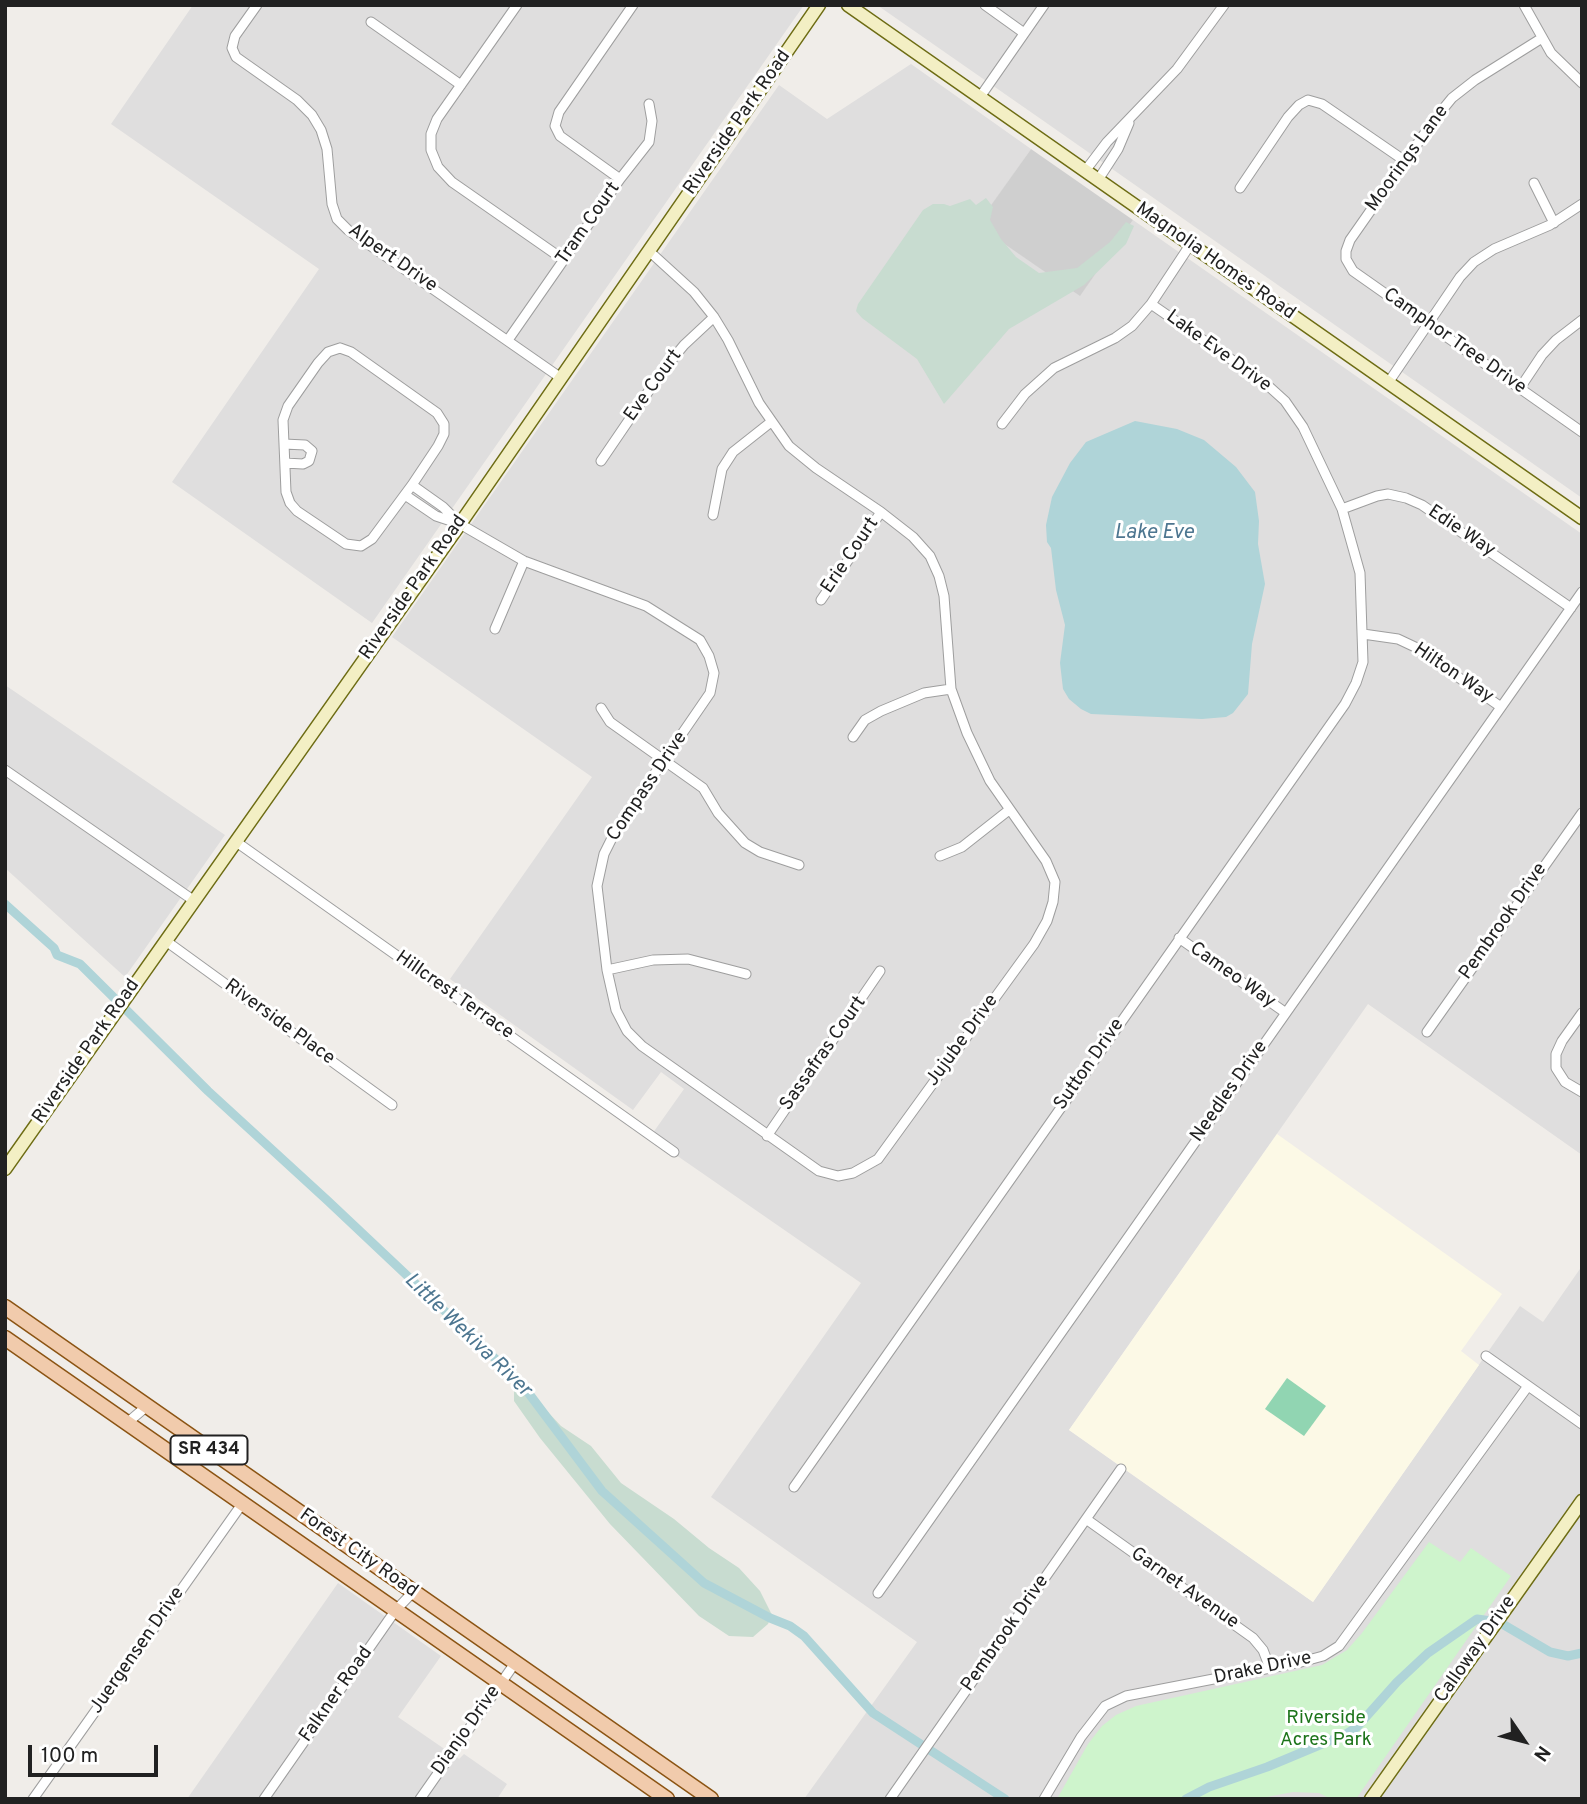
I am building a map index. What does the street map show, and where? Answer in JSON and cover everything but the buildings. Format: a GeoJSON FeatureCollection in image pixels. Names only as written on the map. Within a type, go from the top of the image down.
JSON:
{"type":"FeatureCollection","features":[{"type":"Feature","properties":{"kind":"main road","name":"Forest City Road"},"geometry":{"type":"LineString","coordinates":[[5,1307],[711,1799]]}},
{"type":"Feature","properties":{"kind":"main road","name":"Forest City Road"},"geometry":{"type":"LineString","coordinates":[[5,1338],[667,1799]]}},
{"type":"Feature","properties":{"kind":"street","name":"Alpert Drive"},"geometry":{"type":"LineString","coordinates":[[257,5],[235,36],[233,48],[236,57],[297,100],[312,115],[321,130],[327,149],[331,204],[337,219],[348,230],[561,378]]}},
{"type":"Feature","properties":{"kind":"street"},"geometry":{"type":"LineString","coordinates":[[517,5],[437,119],[431,134],[431,150],[438,167],[452,182],[564,260]]}},
{"type":"Feature","properties":{"kind":"street"},"geometry":{"type":"LineString","coordinates":[[620,180],[560,136],[555,125],[559,112],[632,5]]}},
{"type":"Feature","properties":{"kind":"street","name":"Riverside Park Road"},"geometry":{"type":"LineString","coordinates":[[5,1169],[460,524],[819,5]]}},
{"type":"Feature","properties":{"kind":"street","name":"Magnolia Homes Road"},"geometry":{"type":"LineString","coordinates":[[848,5],[1582,518]]}},
{"type":"Feature","properties":{"kind":"street"},"geometry":{"type":"LineString","coordinates":[[985,5],[1024,33]]}},
{"type":"Feature","properties":{"kind":"street"},"geometry":{"type":"LineString","coordinates":[[980,97],[1044,5]]}},
{"type":"Feature","properties":{"kind":"street"},"geometry":{"type":"LineString","coordinates":[[1085,171],[1102,148],[1177,69],[1224,5]]}},
{"type":"Feature","properties":{"kind":"street"},"geometry":{"type":"LineString","coordinates":[[1524,5],[1551,53],[1582,83]]}},
{"type":"Feature","properties":{"kind":"street"},"geometry":{"type":"LineString","coordinates":[[370,22],[461,85]]}},
{"type":"Feature","properties":{"kind":"street","name":"Moorings Lane"},"geometry":{"type":"LineString","coordinates":[[1350,240],[1452,98],[1475,80],[1542,38]]}},
{"type":"Feature","properties":{"kind":"street"},"geometry":{"type":"LineString","coordinates":[[1240,188],[1288,117],[1308,100],[1322,104],[1405,161]]}},
{"type":"Feature","properties":{"kind":"street","name":"Tram Court"},"geometry":{"type":"LineString","coordinates":[[508,340],[649,142],[652,121],[649,104]]}},
{"type":"Feature","properties":{"kind":"street"},"geometry":{"type":"LineString","coordinates":[[1098,180],[1114,157],[1131,118]]}},
{"type":"Feature","properties":{"kind":"street"},"geometry":{"type":"LineString","coordinates":[[1102,148],[1114,157]]}},
{"type":"Feature","properties":{"kind":"street"},"geometry":{"type":"LineString","coordinates":[[1534,183],[1553,223]]}},
{"type":"Feature","properties":{"kind":"street"},"geometry":{"type":"LineString","coordinates":[[1388,383],[1460,277],[1474,262],[1494,249],[1553,223],[1582,204]]}},
{"type":"Feature","properties":{"kind":"street","name":"Camphor Tree Drive"},"geometry":{"type":"LineString","coordinates":[[1350,240],[1346,260],[1353,271],[1582,432]]}},
{"type":"Feature","properties":{"kind":"street"},"geometry":{"type":"LineString","coordinates":[[1002,424],[1025,394],[1054,368],[1132,327],[1151,304],[1190,245]]}},
{"type":"Feature","properties":{"kind":"street"},"geometry":{"type":"LineString","coordinates":[[649,251],[694,292],[714,317],[771,422],[789,446],[914,537],[930,556],[944,596],[951,689],[967,733],[990,781],[1009,810],[962,847],[940,856]]}},
{"type":"Feature","properties":{"kind":"street","name":"Lake Eve Drive"},"geometry":{"type":"LineString","coordinates":[[1151,304],[1264,382],[1285,401],[1303,427],[1342,509],[1360,573],[1363,634]]}},
{"type":"Feature","properties":{"kind":"street","name":"Eve Court"},"geometry":{"type":"LineString","coordinates":[[601,461],[661,373],[684,345],[714,317]]}},
{"type":"Feature","properties":{"kind":"street"},"geometry":{"type":"LineString","coordinates":[[1520,388],[1549,347],[1582,320]]}},
{"type":"Feature","properties":{"kind":"street"},"geometry":{"type":"LineString","coordinates":[[340,348],[352,352],[437,413],[444,424],[444,434],[438,446],[412,485],[372,539],[361,546],[346,544],[290,503],[286,492],[285,463],[283,420],[288,406],[318,363],[328,352],[340,348]]}},
{"type":"Feature","properties":{"kind":"street"},"geometry":{"type":"LineString","coordinates":[[713,515],[722,469],[733,452],[771,422]]}},
{"type":"Feature","properties":{"kind":"street"},"geometry":{"type":"LineString","coordinates":[[284,444],[305,445],[312,452],[309,461],[303,464],[285,463]]}},
{"type":"Feature","properties":{"kind":"street"},"geometry":{"type":"LineString","coordinates":[[412,485],[443,507],[460,524]]}},
{"type":"Feature","properties":{"kind":"street","name":"Edie Way"},"geometry":{"type":"LineString","coordinates":[[1342,509],[1388,494],[1406,498],[1422,505],[1571,607]]}},
{"type":"Feature","properties":{"kind":"street"},"geometry":{"type":"LineString","coordinates":[[405,495],[436,516],[460,524]]}},
{"type":"Feature","properties":{"kind":"street","name":"Erie Court"},"geometry":{"type":"LineString","coordinates":[[821,600],[881,512]]}},
{"type":"Feature","properties":{"kind":"street","name":"Compass Drive"},"geometry":{"type":"LineString","coordinates":[[460,524],[524,561],[646,606],[700,640],[709,656],[714,673],[710,693],[616,830],[604,854],[597,887],[607,970],[616,1010],[627,1031],[642,1046],[767,1136]]}},
{"type":"Feature","properties":{"kind":"street"},"geometry":{"type":"LineString","coordinates":[[495,629],[524,561]]}},
{"type":"Feature","properties":{"kind":"street","name":"Needles Drive"},"geometry":{"type":"LineString","coordinates":[[878,1593],[1582,592]]}},
{"type":"Feature","properties":{"kind":"street","name":"Hilton Way"},"geometry":{"type":"LineString","coordinates":[[1363,634],[1398,639],[1415,647],[1501,707]]}},
{"type":"Feature","properties":{"kind":"street","name":"Sutton Drive"},"geometry":{"type":"LineString","coordinates":[[794,1487],[1345,704],[1363,662],[1363,634]]}},
{"type":"Feature","properties":{"kind":"street"},"geometry":{"type":"LineString","coordinates":[[853,737],[866,720],[881,711],[924,693],[951,689]]}},
{"type":"Feature","properties":{"kind":"street"},"geometry":{"type":"LineString","coordinates":[[601,708],[610,722],[702,788],[718,813],[745,843],[760,852],[799,865]]}},
{"type":"Feature","properties":{"kind":"street"},"geometry":{"type":"LineString","coordinates":[[5,771],[193,900]]}},
{"type":"Feature","properties":{"kind":"street","name":"Jujube Drive"},"geometry":{"type":"LineString","coordinates":[[767,1136],[819,1171],[838,1176],[863,1170],[878,1159],[1048,921],[1055,882],[1046,861],[1009,810]]}},
{"type":"Feature","properties":{"kind":"street","name":"Pembrook Drive"},"geometry":{"type":"LineString","coordinates":[[1427,1032],[1582,813]]}},
{"type":"Feature","properties":{"kind":"street","name":"Hillcrest Terrace"},"geometry":{"type":"LineString","coordinates":[[235,841],[674,1152]]}},
{"type":"Feature","properties":{"kind":"street","name":"Cameo Way"},"geometry":{"type":"LineString","coordinates":[[1179,938],[1286,1013]]}},
{"type":"Feature","properties":{"kind":"street","name":"Riverside Place"},"geometry":{"type":"LineString","coordinates":[[166,941],[392,1105]]}},
{"type":"Feature","properties":{"kind":"street"},"geometry":{"type":"LineString","coordinates":[[607,970],[653,960],[688,959],[747,974]]}},
{"type":"Feature","properties":{"kind":"street","name":"Sassafras Court"},"geometry":{"type":"LineString","coordinates":[[767,1136],[880,971]]}},
{"type":"Feature","properties":{"kind":"street"},"geometry":{"type":"LineString","coordinates":[[1582,1013],[1556,1054],[1556,1068],[1565,1082],[1582,1092]]}},
{"type":"Feature","properties":{"kind":"street"},"geometry":{"type":"LineString","coordinates":[[1486,1356],[1582,1424]]}},
{"type":"Feature","properties":{"kind":"street","name":"Drake Drive"},"geometry":{"type":"LineString","coordinates":[[1044,1799],[1081,1737],[1105,1706],[1126,1696],[1323,1656],[1339,1646],[1528,1386]]}},
{"type":"Feature","properties":{"kind":"street"},"geometry":{"type":"LineString","coordinates":[[127,1423],[147,1406]]}},
{"type":"Feature","properties":{"kind":"street","name":"Pembrook Drive"},"geometry":{"type":"LineString","coordinates":[[890,1799],[1121,1469]]}},
{"type":"Feature","properties":{"kind":"street","name":"Calloway Drive"},"geometry":{"type":"LineString","coordinates":[[1371,1799],[1582,1501]]}},
{"type":"Feature","properties":{"kind":"street","name":"Juergensen Drive"},"geometry":{"type":"LineString","coordinates":[[33,1799],[242,1504]]}},
{"type":"Feature","properties":{"kind":"street","name":"Garnet Avenue"},"geometry":{"type":"LineString","coordinates":[[1086,1519],[1252,1638],[1262,1650],[1270,1668]]}},
{"type":"Feature","properties":{"kind":"street","name":"Falkner Road"},"geometry":{"type":"LineString","coordinates":[[264,1799],[395,1611],[413,1592]]}},
{"type":"Feature","properties":{"kind":"street","name":"Dianjo Drive"},"geometry":{"type":"LineString","coordinates":[[420,1799],[515,1663]]}},
{"type":"Feature","properties":{"kind":"shaded area"},"geometry":{"type":"Polygon","coordinates":[[[193,5],[804,5],[372,623],[172,482],[319,269],[111,124],[193,5]]]}},
{"type":"Feature","properties":{"kind":"shaded area"},"geometry":{"type":"Polygon","coordinates":[[[877,5],[1582,5],[1582,498],[1048,124],[877,5]]]}},
{"type":"Feature","properties":{"kind":"shaded area"},"geometry":{"type":"Polygon","coordinates":[[[911,64],[1031,149],[978,225],[1080,295],[1133,220],[1582,534],[1582,1155],[1368,1004],[1069,1430],[1313,1602],[1520,1306],[1543,1322],[1582,1266],[1582,1799],[804,1799],[917,1642],[711,1497],[861,1283],[650,1137],[684,1089],[661,1072],[633,1110],[450,979],[592,777],[392,637],[779,85],[827,119],[911,64]]]}},
{"type":"Feature","properties":{"kind":"shaded area"},"geometry":{"type":"Polygon","coordinates":[[[1031,149],[1133,220],[1080,296],[977,225],[1031,149]]]}},
{"type":"Feature","properties":{"kind":"shaded area"},"geometry":{"type":"Polygon","coordinates":[[[5,685],[225,835],[125,977],[5,868],[5,685]]]}},
{"type":"Feature","properties":{"kind":"shaded area"},"geometry":{"type":"Polygon","coordinates":[[[1277,1134],[1502,1294],[1461,1351],[1479,1365],[1313,1602],[1069,1430],[1277,1134]]]}},
{"type":"Feature","properties":{"kind":"shaded area"},"geometry":{"type":"Polygon","coordinates":[[[338,1583],[441,1656],[398,1717],[459,1759],[464,1754],[507,1784],[497,1799],[187,1799],[338,1583]]]}},
{"type":"Feature","properties":{"kind":"green space"},"geometry":{"type":"Polygon","coordinates":[[[986,198],[993,207],[990,220],[1001,239],[1016,257],[1039,273],[1077,268],[1110,242],[1126,222],[1134,226],[1126,244],[1084,285],[1009,329],[944,404],[917,359],[856,311],[858,304],[923,210],[933,204],[950,206],[970,199],[976,205],[986,198]]]}},
{"type":"Feature","properties":{"kind":"green space"},"geometry":{"type":"Polygon","coordinates":[[[1287,1378],[1326,1406],[1304,1436],[1265,1409],[1287,1378]]]}},
{"type":"Feature","properties":{"kind":"green space"},"geometry":{"type":"Polygon","coordinates":[[[521,1383],[561,1426],[591,1446],[621,1483],[739,1568],[760,1591],[772,1615],[768,1624],[753,1637],[729,1636],[699,1616],[610,1524],[540,1438],[514,1401],[514,1390],[521,1383]]]}},
{"type":"Feature","properties":{"kind":"green space","name":"Riverside Acres Park"},"geometry":{"type":"Polygon","coordinates":[[[1429,1542],[1460,1562],[1471,1548],[1511,1576],[1356,1799],[1331,1799],[1319,1793],[1293,1792],[1256,1799],[1057,1799],[1088,1744],[1102,1726],[1116,1715],[1136,1706],[1322,1665],[1347,1650],[1429,1542]]]}},
{"type":"Feature","properties":{"kind":"water","name":"Lake Eve"},"geometry":{"type":"Polygon","coordinates":[[[1135,421],[1177,429],[1204,440],[1236,467],[1255,492],[1259,521],[1258,544],[1265,584],[1252,644],[1248,694],[1233,713],[1226,717],[1202,719],[1091,714],[1069,699],[1063,689],[1060,663],[1065,625],[1056,590],[1046,525],[1052,497],[1070,463],[1086,442],[1135,421]]]}},
{"type":"Feature","properties":{"kind":"waterway","name":"Little Wekiva River"},"geometry":{"type":"LineString","coordinates":[[5,904],[54,948],[57,955],[80,964],[208,1091],[521,1383],[602,1491],[704,1583],[790,1626],[804,1636],[873,1713],[1005,1799]]}},
{"type":"Feature","properties":{"kind":"waterway","name":"Little Wekiva River"},"geometry":{"type":"LineString","coordinates":[[1186,1799],[1209,1787],[1267,1767],[1346,1734],[1357,1727],[1397,1682],[1428,1653],[1477,1619],[1499,1622],[1550,1652],[1568,1656],[1582,1653]]}}]}
